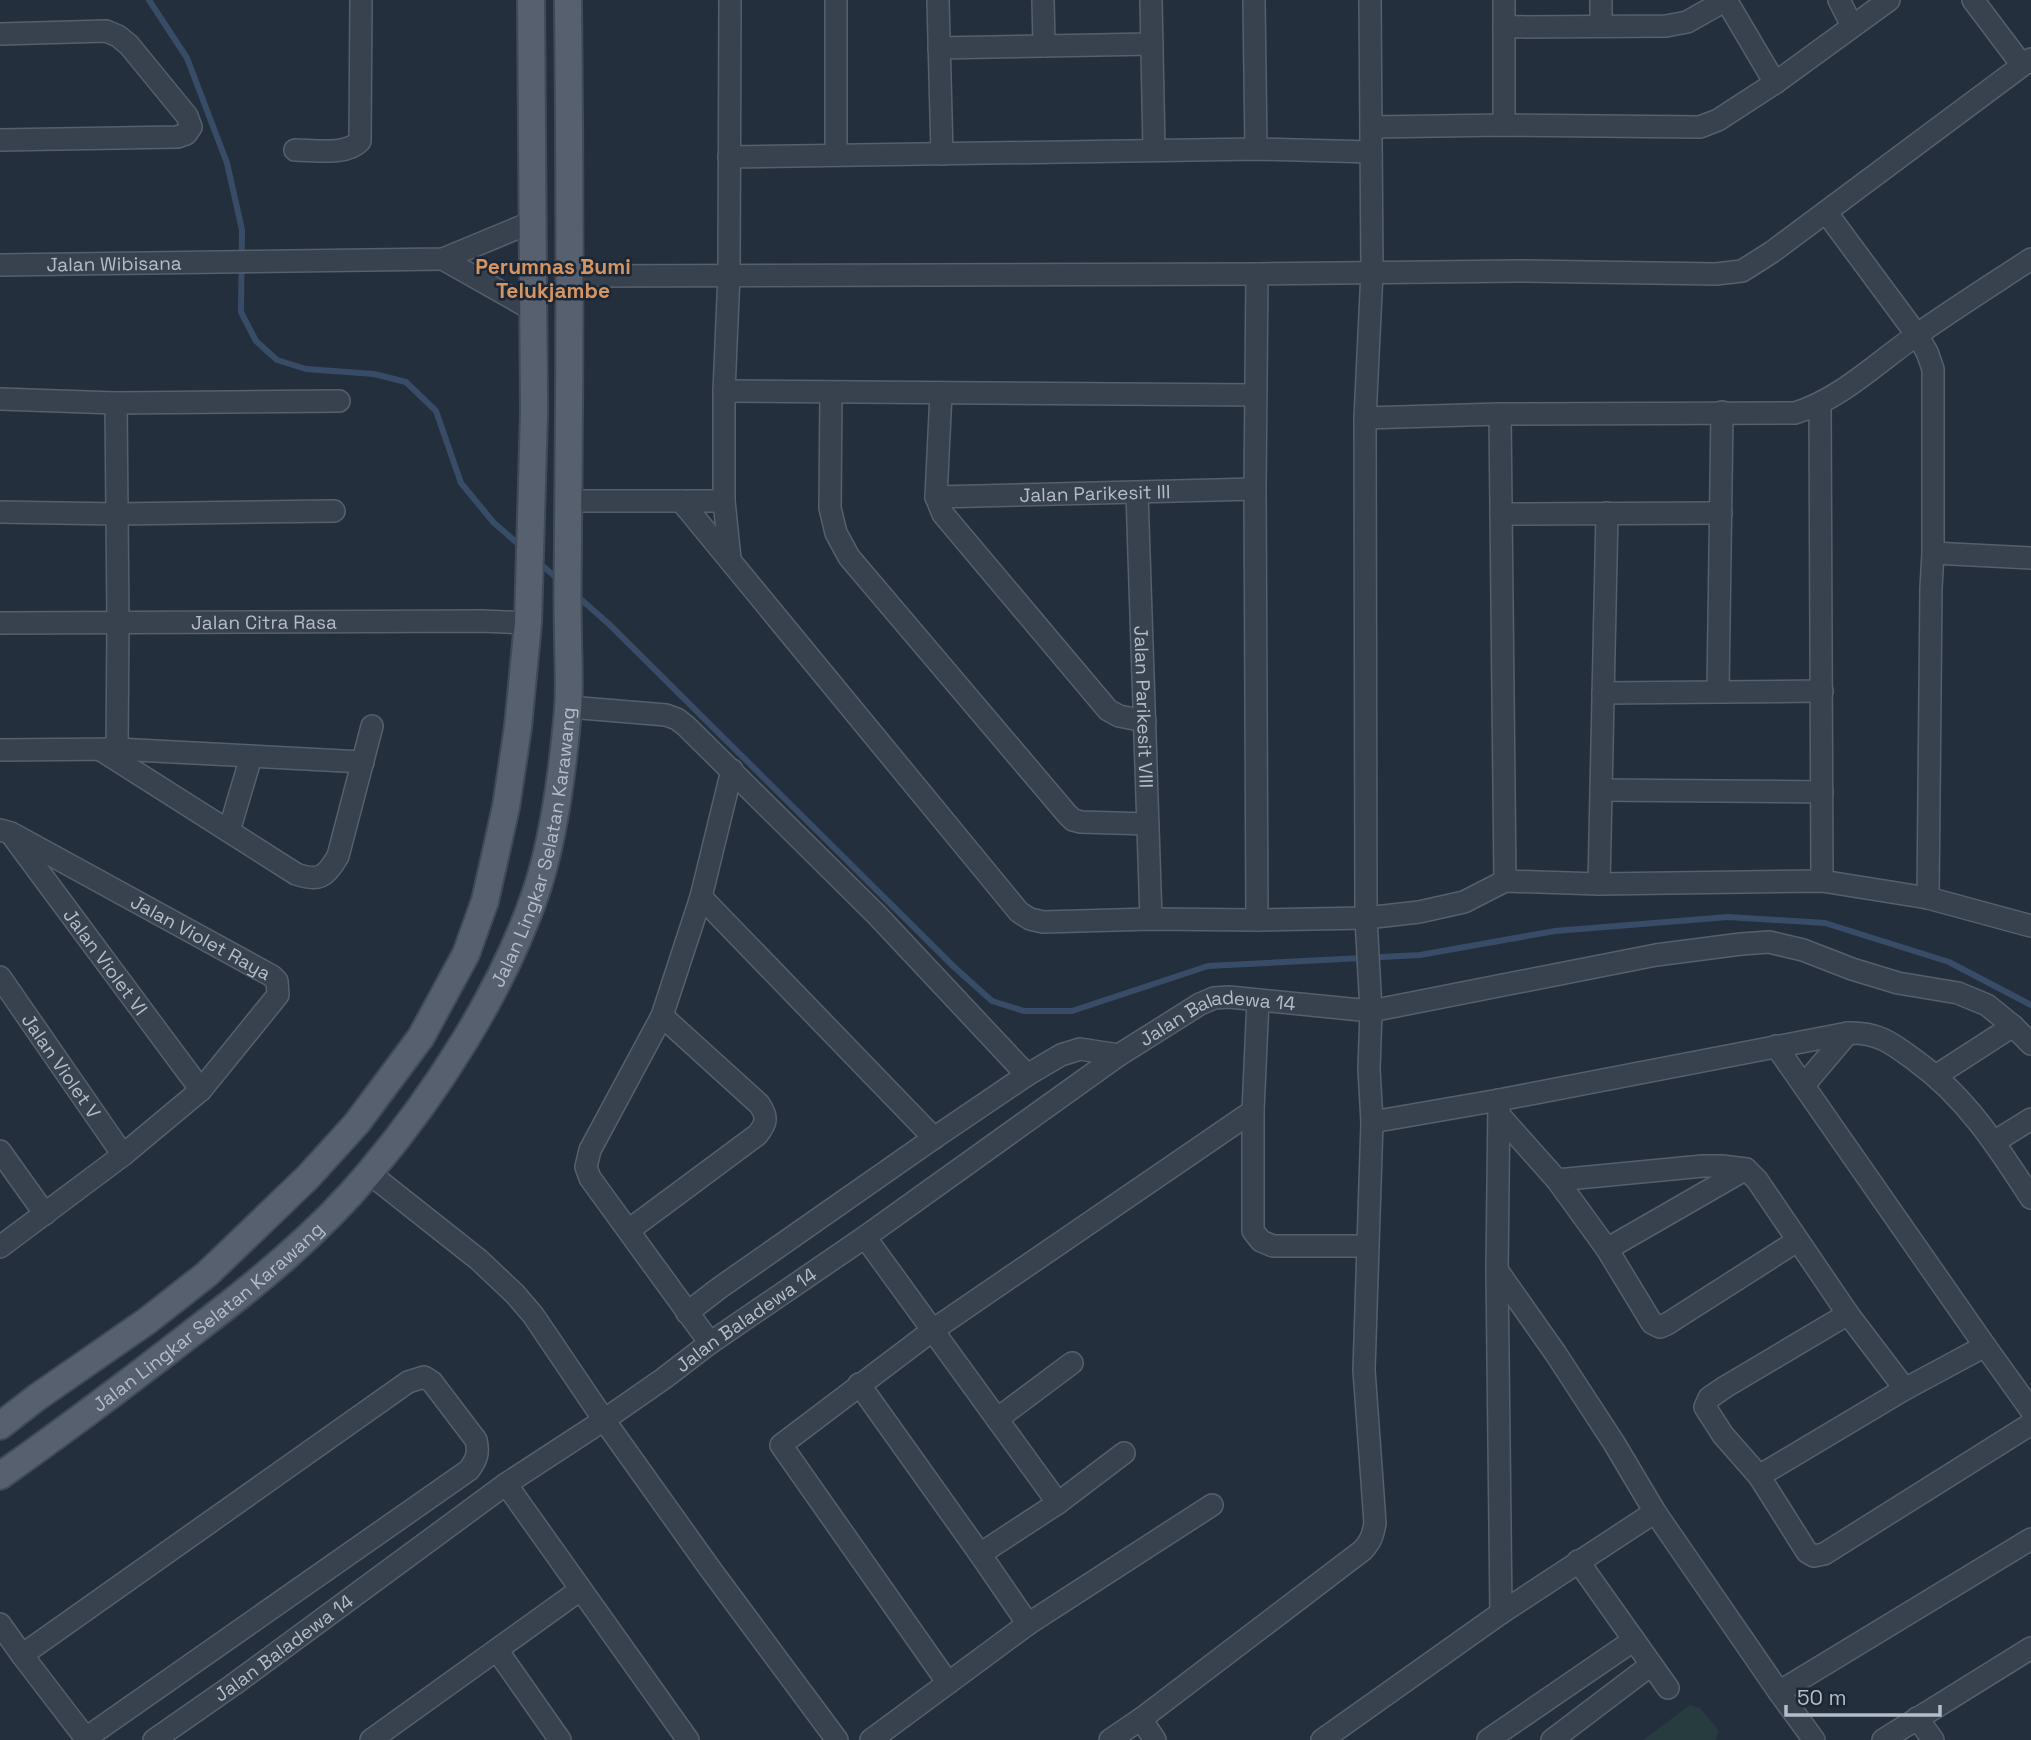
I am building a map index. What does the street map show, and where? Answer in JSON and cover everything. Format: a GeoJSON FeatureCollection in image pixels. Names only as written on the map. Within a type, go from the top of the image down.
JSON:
{"type":"FeatureCollection","features":[{"type":"Feature","properties":{"kind":"main road","name":"Jalan Lingkar Selatan Karawang"},"geometry":{"type":"LineString","coordinates":[[0,1426],[147,1321],[207,1274],[308,1177],[357,1123],[421,1037],[466,954],[485,901],[506,807],[518,727],[528,623],[534,412],[531,0]]}},
{"type":"Feature","properties":{"kind":"main road","name":"Jalan Lingkar Selatan Karawang"},"geometry":{"type":"LineString","coordinates":[[0,1476],[158,1360],[263,1278],[321,1224],[369,1173],[432,1091],[494,987],[536,893],[556,802],[569,707],[571,276],[568,0]]}},
{"type":"Feature","properties":{"kind":"street"},"geometry":{"type":"LineString","coordinates":[[295,150],[342,150],[354,147],[360,141],[361,0]]}},
{"type":"Feature","properties":{"kind":"street"},"geometry":{"type":"LineString","coordinates":[[730,0],[729,274],[724,391],[724,500],[730,559]]}},
{"type":"Feature","properties":{"kind":"street"},"geometry":{"type":"LineString","coordinates":[[836,0],[836,155]]}},
{"type":"Feature","properties":{"kind":"street"},"geometry":{"type":"LineString","coordinates":[[938,0],[942,154]]}},
{"type":"Feature","properties":{"kind":"street"},"geometry":{"type":"LineString","coordinates":[[1043,0],[1044,46]]}},
{"type":"Feature","properties":{"kind":"street"},"geometry":{"type":"LineString","coordinates":[[1151,0],[1154,150]]}},
{"type":"Feature","properties":{"kind":"street"},"geometry":{"type":"LineString","coordinates":[[1254,0],[1256,149]]}},
{"type":"Feature","properties":{"kind":"street"},"geometry":{"type":"LineString","coordinates":[[1110,1740],[1363,1550],[1370,1542],[1375,1523],[1364,1370],[1372,1122],[1369,1069],[1371,1011],[1366,918],[1365,418],[1372,272],[1370,0]]}},
{"type":"Feature","properties":{"kind":"street"},"geometry":{"type":"LineString","coordinates":[[1504,0],[1504,125]]}},
{"type":"Feature","properties":{"kind":"street"},"geometry":{"type":"LineString","coordinates":[[1601,0],[1601,26]]}},
{"type":"Feature","properties":{"kind":"street"},"geometry":{"type":"LineString","coordinates":[[1504,27],[1678,24],[1697,17],[1726,0],[1775,83]]}},
{"type":"Feature","properties":{"kind":"street"},"geometry":{"type":"LineString","coordinates":[[1839,0],[1852,26]]}},
{"type":"Feature","properties":{"kind":"street"},"geometry":{"type":"LineString","coordinates":[[1371,127],[1700,127],[1718,120],[1775,83],[1889,0]]}},
{"type":"Feature","properties":{"kind":"street"},"geometry":{"type":"LineString","coordinates":[[571,276],[1521,271],[1716,274],[1742,271],[1772,252],[2027,62],[1973,0]]}},
{"type":"Feature","properties":{"kind":"street"},"geometry":{"type":"LineString","coordinates":[[0,34],[106,31],[118,36],[129,45],[187,116],[191,127],[186,134],[177,137],[0,140]]}},
{"type":"Feature","properties":{"kind":"street"},"geometry":{"type":"LineString","coordinates":[[939,48],[1152,44]]}},
{"type":"Feature","properties":{"kind":"street"},"geometry":{"type":"LineString","coordinates":[[729,157],[1256,149],[1371,152]]}},
{"type":"Feature","properties":{"kind":"street"},"geometry":{"type":"LineString","coordinates":[[1826,212],[1917,335],[1933,369],[1928,898]]}},
{"type":"Feature","properties":{"kind":"street"},"geometry":{"type":"LineString","coordinates":[[443,258],[532,222]]}},
{"type":"Feature","properties":{"kind":"street"},"geometry":{"type":"LineString","coordinates":[[443,258],[533,310]]}},
{"type":"Feature","properties":{"kind":"street","name":"Jalan Wibisana"},"geometry":{"type":"LineString","coordinates":[[0,265],[443,258]]}},
{"type":"Feature","properties":{"kind":"street"},"geometry":{"type":"LineString","coordinates":[[1365,418],[1500,414],[1795,413],[1839,392],[1917,335],[2031,259]]}},
{"type":"Feature","properties":{"kind":"street"},"geometry":{"type":"LineString","coordinates":[[1257,274],[1257,920]]}},
{"type":"Feature","properties":{"kind":"street"},"geometry":{"type":"LineString","coordinates":[[724,391],[1255,395]]}},
{"type":"Feature","properties":{"kind":"street"},"geometry":{"type":"LineString","coordinates":[[831,392],[830,508],[840,544],[849,557],[1073,820],[1148,824]]}},
{"type":"Feature","properties":{"kind":"street"},"geometry":{"type":"LineString","coordinates":[[941,393],[936,497],[943,514],[1108,710],[1119,716],[1145,721]]}},
{"type":"Feature","properties":{"kind":"street"},"geometry":{"type":"LineString","coordinates":[[0,400],[339,401]]}},
{"type":"Feature","properties":{"kind":"street"},"geometry":{"type":"LineString","coordinates":[[109,749],[118,622],[116,402]]}},
{"type":"Feature","properties":{"kind":"street"},"geometry":{"type":"LineString","coordinates":[[1820,403],[1822,881]]}},
{"type":"Feature","properties":{"kind":"street"},"geometry":{"type":"LineString","coordinates":[[1718,692],[1722,412]]}},
{"type":"Feature","properties":{"kind":"street"},"geometry":{"type":"LineString","coordinates":[[1500,414],[1506,881]]}},
{"type":"Feature","properties":{"kind":"street","name":"Jalan Parikesit III"},"geometry":{"type":"LineString","coordinates":[[936,497],[1255,489]]}},
{"type":"Feature","properties":{"kind":"street","name":"Jalan Parikesit VIII"},"geometry":{"type":"LineString","coordinates":[[1137,493],[1151,919]]}},
{"type":"Feature","properties":{"kind":"street"},"geometry":{"type":"LineString","coordinates":[[681,500],[1019,912],[1030,919],[1043,922],[1366,918],[1419,912],[1464,902],[1506,881],[1599,884],[1822,881],[1928,898],[2031,926]]}},
{"type":"Feature","properties":{"kind":"street"},"geometry":{"type":"LineString","coordinates":[[569,501],[724,500]]}},
{"type":"Feature","properties":{"kind":"street"},"geometry":{"type":"LineString","coordinates":[[0,512],[117,514],[334,511]]}},
{"type":"Feature","properties":{"kind":"street"},"geometry":{"type":"LineString","coordinates":[[1599,884],[1607,513]]}},
{"type":"Feature","properties":{"kind":"street"},"geometry":{"type":"LineString","coordinates":[[1501,514],[1721,513]]}},
{"type":"Feature","properties":{"kind":"street"},"geometry":{"type":"LineString","coordinates":[[1933,553],[2031,558]]}},
{"type":"Feature","properties":{"kind":"street","name":"Jalan Citra Rasa"},"geometry":{"type":"LineString","coordinates":[[0,623],[528,623]]}},
{"type":"Feature","properties":{"kind":"street"},"geometry":{"type":"LineString","coordinates":[[1603,693],[1822,691]]}},
{"type":"Feature","properties":{"kind":"street"},"geometry":{"type":"LineString","coordinates":[[569,707],[666,715],[677,719],[877,915],[1027,1075]]}},
{"type":"Feature","properties":{"kind":"street"},"geometry":{"type":"LineString","coordinates":[[109,749],[296,874],[319,878],[331,869],[338,856],[372,726]]}},
{"type":"Feature","properties":{"kind":"street"},"geometry":{"type":"LineString","coordinates":[[0,750],[109,749],[362,762]]}},
{"type":"Feature","properties":{"kind":"street"},"geometry":{"type":"LineString","coordinates":[[229,831],[251,757]]}},
{"type":"Feature","properties":{"kind":"street"},"geometry":{"type":"LineString","coordinates":[[710,1343],[590,1178],[586,1167],[587,1158],[662,1016],[701,897],[732,770]]}},
{"type":"Feature","properties":{"kind":"street"},"geometry":{"type":"LineString","coordinates":[[1601,790],[1822,792]]}},
{"type":"Feature","properties":{"kind":"street","name":"Jalan Violet Raya"},"geometry":{"type":"LineString","coordinates":[[0,1247],[123,1155],[201,1090],[278,995],[277,981],[272,976],[6,832]]}},
{"type":"Feature","properties":{"kind":"street","name":"Jalan Violet VI"},"geometry":{"type":"LineString","coordinates":[[6,832],[201,1090]]}},
{"type":"Feature","properties":{"kind":"street"},"geometry":{"type":"LineString","coordinates":[[701,897],[934,1138]]}},
{"type":"Feature","properties":{"kind":"street","name":"Jalan Baladewa 14"},"geometry":{"type":"LineString","coordinates":[[154,1740],[506,1484],[604,1420],[1119,1055],[1214,998],[1228,997],[1371,1011],[1656,955],[1769,942],[1803,950],[1898,983],[1958,993],[1987,1005],[2031,1044]]}},
{"type":"Feature","properties":{"kind":"street","name":"Jalan Violet V"},"geometry":{"type":"LineString","coordinates":[[0,977],[123,1155]]}},
{"type":"Feature","properties":{"kind":"street"},"geometry":{"type":"LineString","coordinates":[[1258,1000],[1253,1111],[1253,1231],[1262,1241],[1273,1246],[1367,1246]]}},
{"type":"Feature","properties":{"kind":"street"},"geometry":{"type":"LineString","coordinates":[[629,1230],[758,1135],[766,1124],[766,1114],[759,1104],[662,1016]]}},
{"type":"Feature","properties":{"kind":"street"},"geometry":{"type":"LineString","coordinates":[[1937,1075],[2013,1026]]}},
{"type":"Feature","properties":{"kind":"street"},"geometry":{"type":"LineString","coordinates":[[1372,1122],[1499,1108],[1776,1046],[1864,1032],[1899,1047],[1937,1075],[1994,1142],[2031,1198]]}},
{"type":"Feature","properties":{"kind":"street"},"geometry":{"type":"LineString","coordinates":[[1804,1085],[1848,1033]]}},
{"type":"Feature","properties":{"kind":"street"},"geometry":{"type":"LineString","coordinates":[[1776,1046],[2031,1410]]}},
{"type":"Feature","properties":{"kind":"street"},"geometry":{"type":"LineString","coordinates":[[687,1313],[1027,1075],[1061,1055],[1080,1049],[1119,1055]]}},
{"type":"Feature","properties":{"kind":"street"},"geometry":{"type":"LineString","coordinates":[[1499,1108],[1557,1180],[1607,1249],[1652,1323],[1660,1327],[1797,1241]]}},
{"type":"Feature","properties":{"kind":"street"},"geometry":{"type":"LineString","coordinates":[[1499,1108],[1497,1270],[1501,1613]]}},
{"type":"Feature","properties":{"kind":"street"},"geometry":{"type":"LineString","coordinates":[[948,1683],[781,1445],[933,1330],[1253,1111]]}},
{"type":"Feature","properties":{"kind":"street"},"geometry":{"type":"LineString","coordinates":[[1994,1142],[2031,1119]]}},
{"type":"Feature","properties":{"kind":"street"},"geometry":{"type":"LineString","coordinates":[[0,1151],[45,1214]]}},
{"type":"Feature","properties":{"kind":"street"},"geometry":{"type":"LineString","coordinates":[[1557,1180],[1703,1166],[1746,1169],[1757,1180],[1848,1314],[1905,1390]]}},
{"type":"Feature","properties":{"kind":"street"},"geometry":{"type":"LineString","coordinates":[[1607,1249],[1746,1169]]}},
{"type":"Feature","properties":{"kind":"street"},"geometry":{"type":"LineString","coordinates":[[369,1173],[479,1260],[533,1315],[710,1570],[837,1740]]}},
{"type":"Feature","properties":{"kind":"street"},"geometry":{"type":"LineString","coordinates":[[865,1237],[1058,1503]]}},
{"type":"Feature","properties":{"kind":"street"},"geometry":{"type":"LineString","coordinates":[[1497,1270],[1556,1354],[1655,1512],[1815,1740]]}},
{"type":"Feature","properties":{"kind":"street"},"geometry":{"type":"LineString","coordinates":[[1848,1314],[1725,1387],[1709,1398],[1705,1407],[1723,1434],[1759,1476],[1807,1552],[1814,1556],[1824,1554],[2031,1423]]}},
{"type":"Feature","properties":{"kind":"street"},"geometry":{"type":"LineString","coordinates":[[1759,1476],[1984,1346]]}},
{"type":"Feature","properties":{"kind":"street"},"geometry":{"type":"LineString","coordinates":[[997,1419],[1072,1363]]}},
{"type":"Feature","properties":{"kind":"street"},"geometry":{"type":"LineString","coordinates":[[0,1624],[22,1655],[86,1739],[469,1470],[479,1452],[476,1440],[432,1382],[424,1377],[408,1382],[22,1655]]}},
{"type":"Feature","properties":{"kind":"street"},"geometry":{"type":"LineString","coordinates":[[859,1384],[1028,1624]]}},
{"type":"Feature","properties":{"kind":"street"},"geometry":{"type":"LineString","coordinates":[[980,1553],[1058,1503],[1124,1453]]}},
{"type":"Feature","properties":{"kind":"street"},"geometry":{"type":"LineString","coordinates":[[506,1484],[688,1740]]}},
{"type":"Feature","properties":{"kind":"street"},"geometry":{"type":"LineString","coordinates":[[871,1740],[1028,1624],[1212,1505]]}},
{"type":"Feature","properties":{"kind":"street"},"geometry":{"type":"LineString","coordinates":[[1322,1740],[1501,1613],[1655,1512]]}},
{"type":"Feature","properties":{"kind":"street"},"geometry":{"type":"LineString","coordinates":[[1779,1692],[2031,1539]]}},
{"type":"Feature","properties":{"kind":"street"},"geometry":{"type":"LineString","coordinates":[[1578,1562],[1668,1688]]}},
{"type":"Feature","properties":{"kind":"street"},"geometry":{"type":"LineString","coordinates":[[370,1740],[580,1590]]}},
{"type":"Feature","properties":{"kind":"street"},"geometry":{"type":"LineString","coordinates":[[1488,1740],[1634,1640]]}},
{"type":"Feature","properties":{"kind":"street"},"geometry":{"type":"LineString","coordinates":[[1883,1740],[2031,1648]]}},
{"type":"Feature","properties":{"kind":"street"},"geometry":{"type":"LineString","coordinates":[[497,1650],[560,1740]]}},
{"type":"Feature","properties":{"kind":"street"},"geometry":{"type":"LineString","coordinates":[[1552,1740],[1651,1665]]}},
{"type":"Feature","properties":{"kind":"street"},"geometry":{"type":"LineString","coordinates":[[1917,1718],[1933,1740]]}},
{"type":"Feature","properties":{"kind":"street"},"geometry":{"type":"LineString","coordinates":[[1141,1719],[1155,1740]]}},
{"type":"Feature","properties":{"kind":"green space"},"geometry":{"type":"Polygon","coordinates":[[[1690,1705],[1700,1708],[1719,1731],[1715,1740],[1643,1740],[1690,1705]]]}},
{"type":"Feature","properties":{"kind":"waterway"},"geometry":{"type":"LineString","coordinates":[[149,0],[187,58],[227,163],[242,230],[241,312],[256,341],[277,360],[306,369],[374,374],[406,382],[436,411],[461,483],[494,523],[523,548]]}},
{"type":"Feature","properties":{"kind":"waterway"},"geometry":{"type":"LineString","coordinates":[[536,560],[560,581]]}},
{"type":"Feature","properties":{"kind":"waterway"},"geometry":{"type":"LineString","coordinates":[[576,595],[610,625],[953,966],[992,1001],[1024,1011],[1072,1011],[1208,966],[1420,955],[1555,931],[1728,917],[1825,923],[1949,962],[2031,1005]]}},
{"type":"Feature","properties":{"kind":"district","name":"Perumnas Bumi Telukjambe"},"geometry":{"type":"Point","coordinates":[553,278]}}]}
